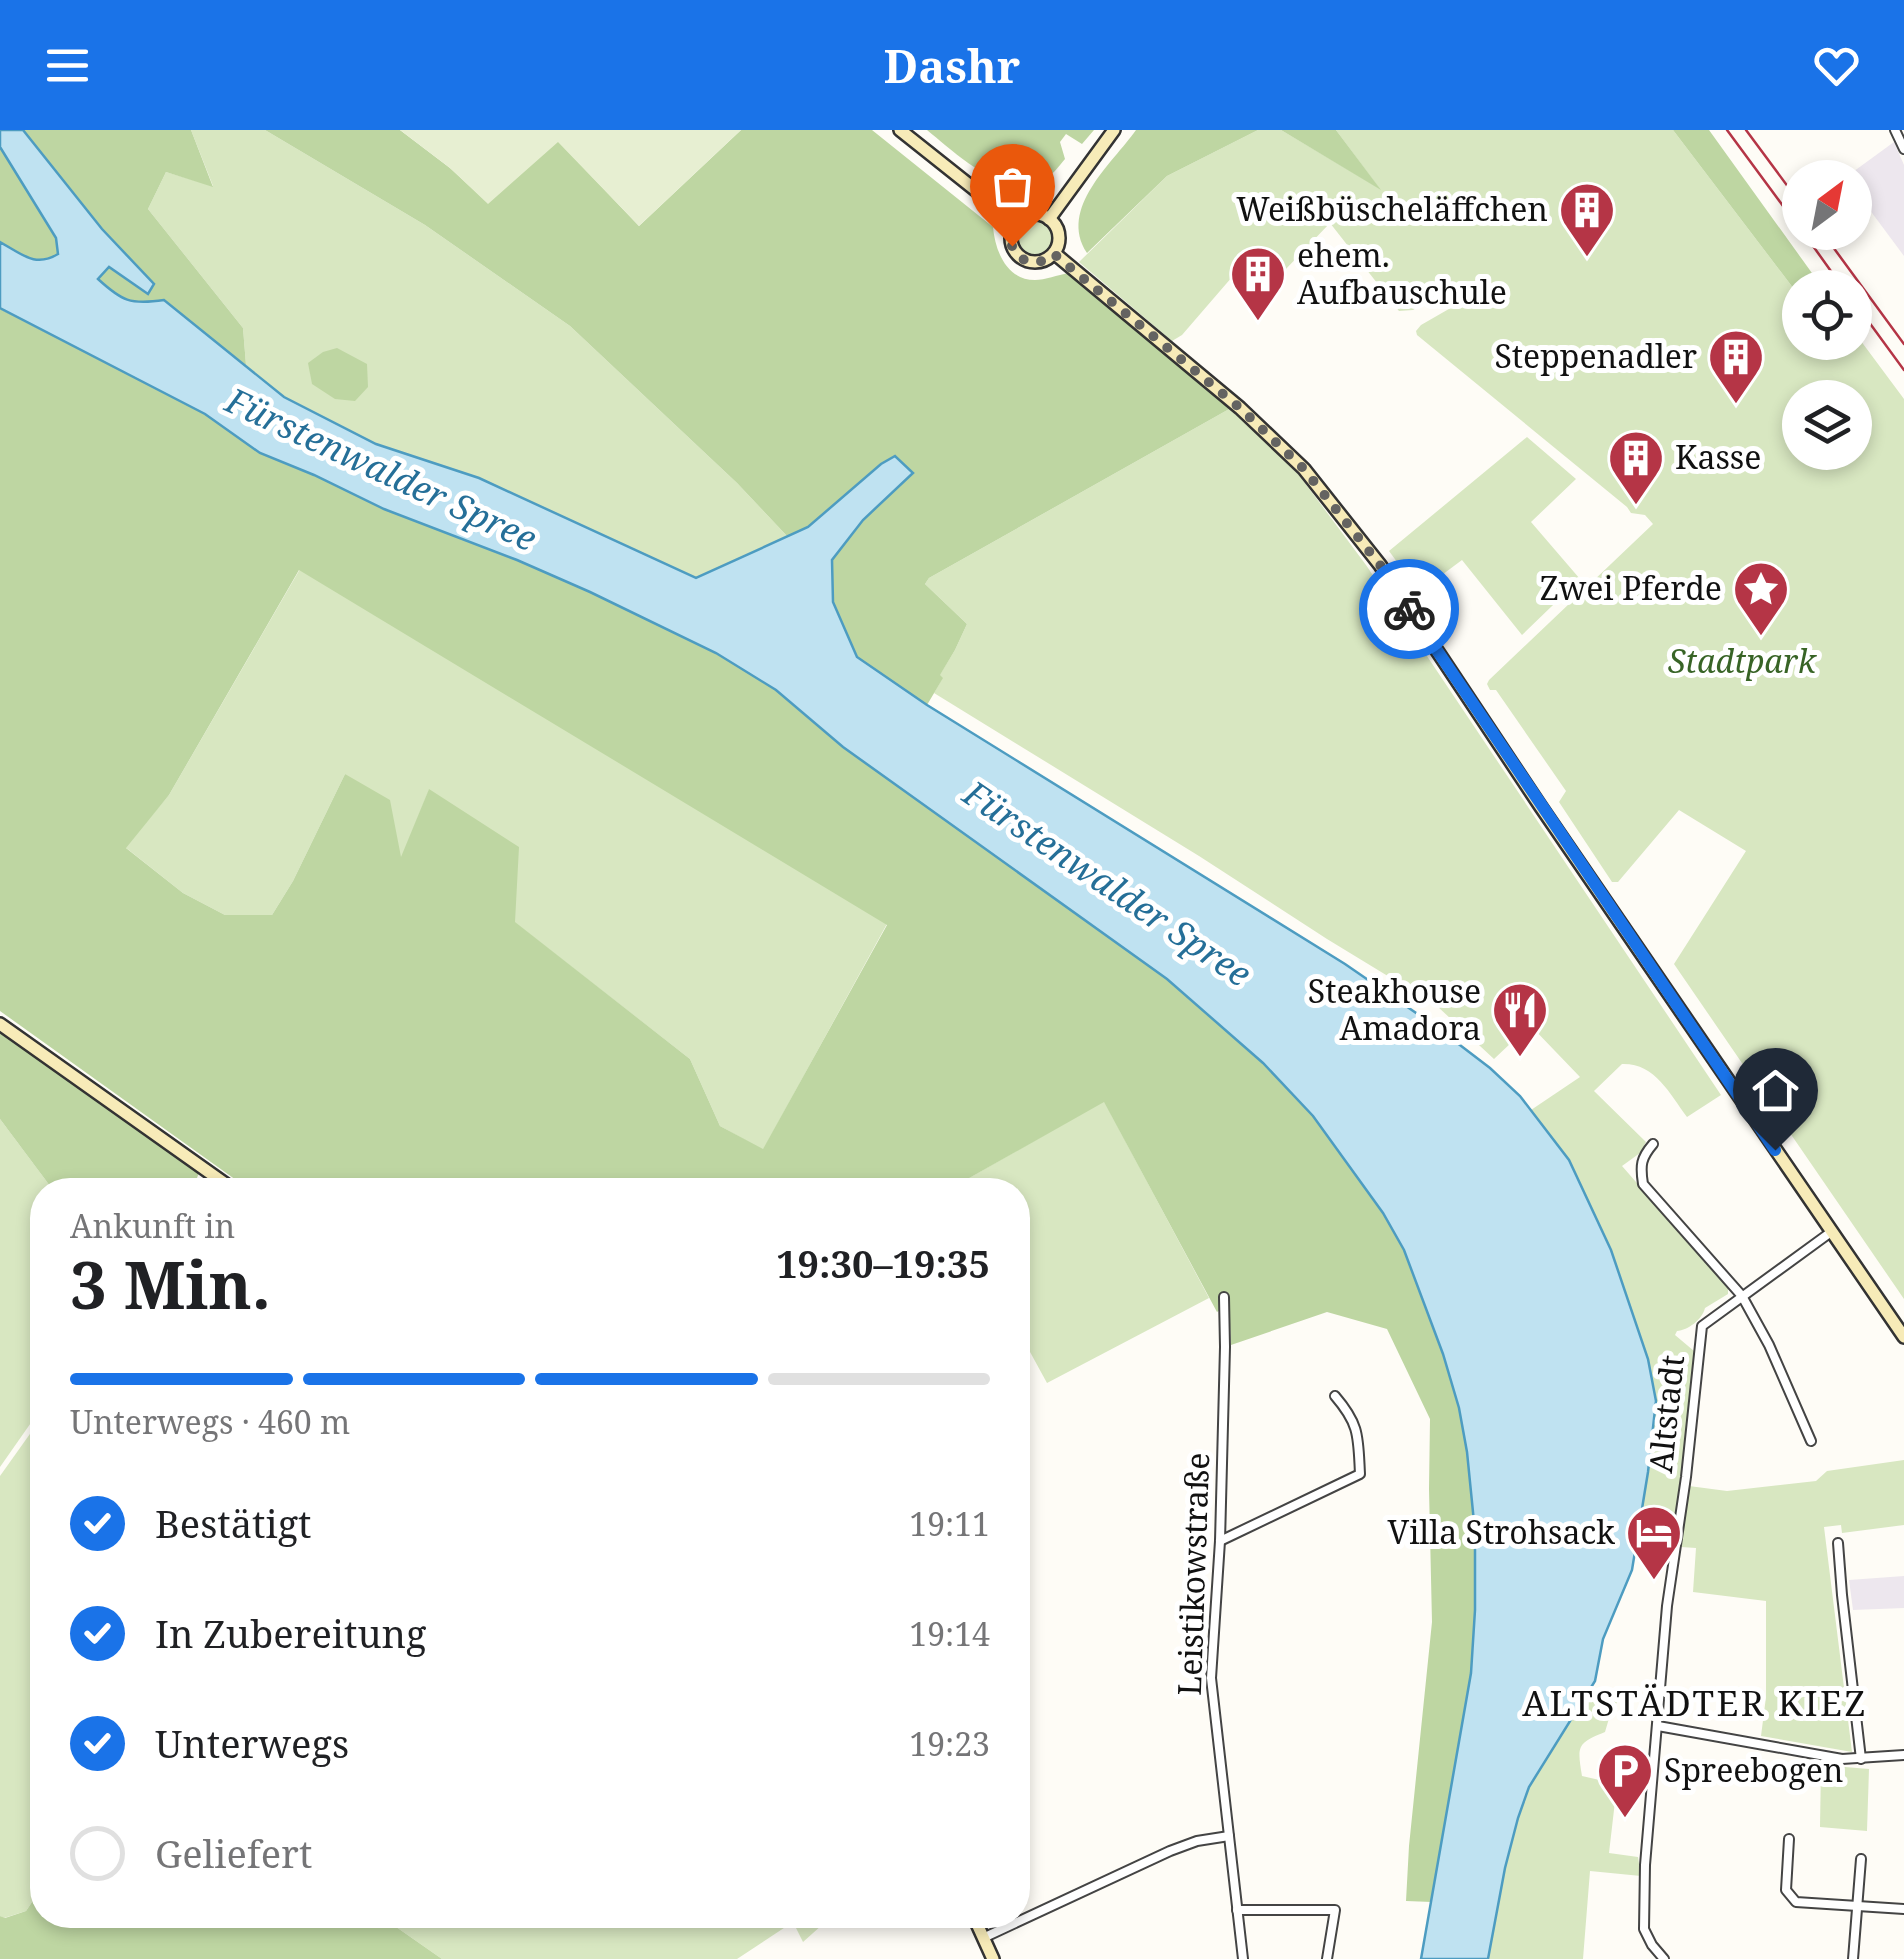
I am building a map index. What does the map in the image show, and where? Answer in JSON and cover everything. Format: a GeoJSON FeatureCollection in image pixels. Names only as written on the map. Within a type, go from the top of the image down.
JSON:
{"type":"FeatureCollection","features":[{"type":"Feature","properties":{"kind":"main road"},"geometry":{"type":"LineString","coordinates":[[900,130],[1017,222]]}},
{"type":"Feature","properties":{"kind":"main road"},"geometry":{"type":"LineString","coordinates":[[1049,218],[1114,130]]}},
{"type":"Feature","properties":{"kind":"main road"},"geometry":{"type":"LineString","coordinates":[[1037,214],[1049,218],[1060,241],[1054,254],[1038,262],[1022,259],[1011,238],[1017,222],[1037,214]]}},
{"type":"Feature","properties":{"kind":"main road"},"geometry":{"type":"LineString","coordinates":[[1054,254],[1240,408],[1304,469],[1380,565],[1541,808],[1904,1337]]}},
{"type":"Feature","properties":{"kind":"main road"},"geometry":{"type":"LineString","coordinates":[[0,1024],[217,1178]]}},
{"type":"Feature","properties":{"kind":"main road"},"geometry":{"type":"LineString","coordinates":[[979,1928],[992,1959]]}},
{"type":"Feature","properties":{"kind":"street"},"geometry":{"type":"LineString","coordinates":[[1895,130],[1904,149]]}},
{"type":"Feature","properties":{"kind":"street"},"geometry":{"type":"LineString","coordinates":[[1654,1144],[1640,1162],[1643,1184],[1742,1296],[1769,1345],[1810,1441]]}},
{"type":"Feature","properties":{"kind":"street","name":"Altstadt"},"geometry":{"type":"LineString","coordinates":[[1664,1959],[1644,1930],[1642,1916],[1667,1606],[1702,1326],[1831,1232]]}},
{"type":"Feature","properties":{"kind":"street","name":"Leistikowstraße"},"geometry":{"type":"LineString","coordinates":[[1224,1298],[1220,1540],[1211,1678],[1243,1959]]}},
{"type":"Feature","properties":{"kind":"street"},"geometry":{"type":"LineString","coordinates":[[1220,1540],[1360,1474],[1358,1434],[1350,1414],[1335,1396]]}},
{"type":"Feature","properties":{"kind":"street"},"geometry":{"type":"LineString","coordinates":[[1838,1544],[1862,1759]]}},
{"type":"Feature","properties":{"kind":"street"},"geometry":{"type":"LineString","coordinates":[[1658,1726],[1826,1756],[1904,1756]]}},
{"type":"Feature","properties":{"kind":"street"},"geometry":{"type":"LineString","coordinates":[[1030,1916],[1170,1851],[1198,1840],[1230,1836]]}},
{"type":"Feature","properties":{"kind":"street"},"geometry":{"type":"LineString","coordinates":[[1789,1839],[1786,1890],[1796,1902],[1904,1909]]}},
{"type":"Feature","properties":{"kind":"street"},"geometry":{"type":"LineString","coordinates":[[1852,1959],[1861,1859]]}},
{"type":"Feature","properties":{"kind":"street"},"geometry":{"type":"LineString","coordinates":[[1237,1910],[1336,1910],[1327,1959]]}},
{"type":"Feature","properties":{"kind":"street"},"geometry":{"type":"LineString","coordinates":[[983,1938],[1004,1928]]}},
{"type":"Feature","properties":{"kind":"shaded area"},"geometry":{"type":"Polygon","coordinates":[[[1894,142],[1904,165],[1904,256],[1872,213],[1869,160],[1894,142]]]}},
{"type":"Feature","properties":{"kind":"shaded area"},"geometry":{"type":"Polygon","coordinates":[[[1904,1576],[1904,1608],[1853,1610],[1849,1580],[1904,1576]]]}},
{"type":"Feature","properties":{"kind":"green space"},"geometry":{"type":"Polygon","coordinates":[[[23,130],[191,130],[213,187],[166,172],[148,209],[243,328],[246,365],[224,348],[139,304],[119,298],[97,279],[109,267],[147,294],[154,284],[102,229],[23,130]]]}},
{"type":"Feature","properties":{"kind":"green space"},"geometry":{"type":"Polygon","coordinates":[[[191,130],[265,130],[425,225],[570,326],[737,483],[787,536],[696,578],[479,478],[376,444],[284,397],[246,365],[243,328],[148,209],[166,172],[213,186],[191,130]]]}},
{"type":"Feature","properties":{"kind":"green space"},"geometry":{"type":"Polygon","coordinates":[[[265,130],[400,130],[488,203],[558,141],[639,226],[741,130],[872,130],[993,227],[1000,254],[1016,275],[1035,280],[1068,273],[1231,408],[929,578],[925,584],[967,624],[927,705],[857,657],[833,602],[832,560],[863,520],[844,498],[808,527],[787,536],[737,483],[570,326],[425,225],[265,130]]]}},
{"type":"Feature","properties":{"kind":"green space"},"geometry":{"type":"Polygon","coordinates":[[[400,130],[741,130],[639,226],[558,142],[488,204],[450,168],[400,130]]]}},
{"type":"Feature","properties":{"kind":"green space"},"geometry":{"type":"Polygon","coordinates":[[[927,130],[1094,130],[1082,144],[1066,134],[1060,142],[1065,159],[1048,177],[1032,184],[1016,184],[983,173],[927,130]]]}},
{"type":"Feature","properties":{"kind":"green space"},"geometry":{"type":"Polygon","coordinates":[[[1136,130],[1258,130],[1167,176],[1087,253],[1080,236],[1083,203],[1136,130]]]}},
{"type":"Feature","properties":{"kind":"green space","name":"Stadtpark"},"geometry":{"type":"Polygon","coordinates":[[[1258,130],[1281,130],[1379,188],[1336,130],[1673,130],[1782,273],[1782,360],[1872,360],[1872,356],[1904,399],[1904,1299],[1674,964],[1746,851],[1679,810],[1618,882],[1612,882],[1559,802],[1566,791],[1496,690],[1490,690],[1487,684],[1653,524],[1645,515],[1631,513],[1417,335],[1421,325],[1461,302],[1451,287],[1413,310],[1399,311],[1330,223],[1284,271],[1245,262],[1182,335],[1172,341],[1079,262],[1167,176],[1258,130]]]}},
{"type":"Feature","properties":{"kind":"green space"},"geometry":{"type":"Polygon","coordinates":[[[1281,130],[1336,130],[1381,190],[1281,130]]]}},
{"type":"Feature","properties":{"kind":"green space"},"geometry":{"type":"Polygon","coordinates":[[[1673,130],[1709,130],[1782,231],[1782,250],[1795,250],[1810,270],[1782,270],[1782,273],[1673,130]]]}},
{"type":"Feature","properties":{"kind":"green space"},"geometry":{"type":"Polygon","coordinates":[[[0,147],[56,239],[58,255],[35,259],[0,242],[0,147]]]}},
{"type":"Feature","properties":{"kind":"green space"},"geometry":{"type":"Polygon","coordinates":[[[1035,221],[1048,226],[1053,239],[1048,252],[1035,257],[1022,252],[1017,239],[1022,226],[1035,221]]]}},
{"type":"Feature","properties":{"kind":"green space"},"geometry":{"type":"Polygon","coordinates":[[[0,309],[205,414],[260,453],[385,509],[590,592],[716,653],[776,690],[844,747],[1167,979],[1263,1063],[1313,1116],[1383,1213],[1404,1250],[1443,1354],[1467,1452],[1475,1532],[1471,1674],[1432,1902],[1406,1901],[1432,1622],[1430,1419],[1387,1329],[1327,1312],[1231,1345],[1229,1304],[1217,1312],[1104,1102],[969,1178],[233,1178],[0,1011],[0,309]],[[299,570],[169,795],[126,848],[183,893],[225,915],[272,915],[293,881],[345,774],[390,800],[401,857],[429,789],[519,847],[515,922],[690,1059],[720,1126],[763,1149],[887,925],[299,570]]]}},
{"type":"Feature","properties":{"kind":"green space"},"geometry":{"type":"Polygon","coordinates":[[[337,348],[367,364],[368,387],[355,401],[335,399],[312,384],[308,363],[337,348]]]}},
{"type":"Feature","properties":{"kind":"green space"},"geometry":{"type":"Polygon","coordinates":[[[1231,408],[1299,475],[1366,565],[1721,1095],[1687,1117],[1652,1074],[1644,1068],[1622,1064],[1594,1091],[1646,1142],[1640,1153],[1622,1166],[1728,1287],[1728,1294],[1675,1335],[1694,1351],[1672,1540],[1639,1532],[1648,1472],[1648,1359],[1611,1250],[1569,1160],[1531,1110],[1580,1077],[1530,1025],[1494,1059],[1437,1006],[934,693],[967,624],[925,584],[929,578],[1231,408]]]}},
{"type":"Feature","properties":{"kind":"green space"},"geometry":{"type":"Polygon","coordinates":[[[1527,437],[1576,479],[1531,522],[1580,579],[1522,635],[1462,560],[1419,592],[1389,551],[1527,437]]]}},
{"type":"Feature","properties":{"kind":"green space"},"geometry":{"type":"Polygon","coordinates":[[[300,569],[888,922],[763,1150],[720,1126],[690,1059],[514,922],[429,790],[401,859],[345,774],[293,881],[272,915],[225,915],[183,893],[125,847],[169,795],[300,569]]]}},
{"type":"Feature","properties":{"kind":"green space"},"geometry":{"type":"Polygon","coordinates":[[[0,1032],[199,1173],[197,1178],[44,1178],[0,1119],[0,1032]]]}},
{"type":"Feature","properties":{"kind":"green space"},"geometry":{"type":"Polygon","coordinates":[[[1104,1101],[1209,1298],[1047,1383],[1030,1352],[1030,1178],[969,1178],[1104,1101]]]}},
{"type":"Feature","properties":{"kind":"green space"},"geometry":{"type":"Polygon","coordinates":[[[0,1119],[44,1178],[30,1178],[30,1424],[0,1467],[0,1119]]]}},
{"type":"Feature","properties":{"kind":"green space"},"geometry":{"type":"Polygon","coordinates":[[[30,1434],[30,1905],[26,1911],[4,1918],[0,1916],[0,1476],[30,1434]]]}},
{"type":"Feature","properties":{"kind":"green space"},"geometry":{"type":"Polygon","coordinates":[[[1904,1460],[1904,1525],[1842,1533],[1841,1525],[1824,1527],[1852,1752],[1761,1736],[1766,1697],[1766,1601],[1693,1592],[1696,1548],[1681,1547],[1689,1486],[1727,1491],[1816,1481],[1827,1471],[1904,1460]]]}},
{"type":"Feature","properties":{"kind":"green space"},"geometry":{"type":"Polygon","coordinates":[[[1588,1693],[1617,1702],[1605,1732],[1581,1747],[1582,1776],[1617,1784],[1609,1853],[1638,1857],[1641,1876],[1590,1871],[1583,1959],[1488,1959],[1505,1868],[1529,1786],[1588,1693]]]}},
{"type":"Feature","properties":{"kind":"green space"},"geometry":{"type":"Polygon","coordinates":[[[1821,1765],[1869,1769],[1867,1831],[1820,1827],[1821,1765]]]}},
{"type":"Feature","properties":{"kind":"green space"},"geometry":{"type":"Polygon","coordinates":[[[30,1905],[30,1928],[398,1928],[442,1959],[0,1959],[0,1916],[26,1911],[30,1905]]]}},
{"type":"Feature","properties":{"kind":"green space"},"geometry":{"type":"Polygon","coordinates":[[[398,1928],[784,1928],[737,1959],[442,1959],[398,1928]]]}},
{"type":"Feature","properties":{"kind":"green space"},"geometry":{"type":"Polygon","coordinates":[[[796,1928],[819,1928],[803,1942],[796,1928]]]}},
{"type":"Feature","properties":{"kind":"water","name":"Fürstenwalder Spree"},"geometry":{"type":"Polygon","coordinates":[[[0,130],[23,130],[102,229],[154,284],[148,294],[109,267],[98,279],[114,292],[127,300],[164,300],[284,397],[376,444],[479,478],[696,578],[808,527],[895,456],[913,473],[863,520],[832,560],[833,602],[857,657],[927,705],[1345,964],[1435,1026],[1520,1096],[1569,1160],[1611,1250],[1648,1359],[1656,1401],[1632,1570],[1603,1639],[1595,1681],[1529,1787],[1505,1868],[1488,1959],[1421,1959],[1471,1673],[1475,1532],[1459,1408],[1404,1250],[1383,1213],[1313,1116],[1263,1063],[1167,979],[843,747],[776,690],[716,653],[590,592],[384,509],[260,453],[205,414],[0,308],[0,242],[35,260],[58,254],[56,238],[0,147],[0,130]]]}},
{"type":"Feature","properties":{"kind":"railway"},"geometry":{"type":"LineString","coordinates":[[1727,130],[1782,205]]}},
{"type":"Feature","properties":{"kind":"railway"},"geometry":{"type":"LineString","coordinates":[[1746,130],[1782,179]]}},
{"type":"Feature","properties":{"kind":"railway"},"geometry":{"type":"LineString","coordinates":[[1816,250],[1830,270]]}},
{"type":"Feature","properties":{"kind":"railway"},"geometry":{"type":"LineString","coordinates":[[1835,250],[1904,344]]}},
{"type":"Feature","properties":{"kind":"railway"},"geometry":{"type":"LineString","coordinates":[[1872,326],[1904,370]]}},
{"type":"Feature","properties":{"kind":"way so far"},"geometry":{"type":"LineString","coordinates":[[1012,246],[1016,254],[1030,262],[1046,260],[1054,254],[1240,408],[1304,469],[1380,565],[1409,609]]}},
{"type":"Feature","properties":{"kind":"place","name":"Weißbüscheläffchen"},"geometry":{"type":"Point","coordinates":[1587,259]}},
{"type":"Feature","properties":{"kind":"place","name":"ehem. Aufbauschule"},"geometry":{"type":"Point","coordinates":[1258,323]}},
{"type":"Feature","properties":{"kind":"place","name":"Steppenadler"},"geometry":{"type":"Point","coordinates":[1736,406]}},
{"type":"Feature","properties":{"kind":"place","name":"Kasse"},"geometry":{"type":"Point","coordinates":[1636,507]}},
{"type":"Feature","properties":{"kind":"place","name":"Zwei Pferde"},"geometry":{"type":"Point","coordinates":[1761,638]}},
{"type":"Feature","properties":{"kind":"place","name":"Steakhouse Amadora"},"geometry":{"type":"Point","coordinates":[1520,1059]}},
{"type":"Feature","properties":{"kind":"place","name":"Villa Strohsack"},"geometry":{"type":"Point","coordinates":[1654,1582]}},
{"type":"Feature","properties":{"kind":"place","name":"Spreebogen"},"geometry":{"type":"Point","coordinates":[1625,1820]}},
{"type":"Feature","properties":{"kind":"district","name":"ALTSTÄDTER KIEZ"},"geometry":{"type":"Point","coordinates":[1695,1704]}},
{"type":"Feature","properties":{"kind":"route"},"geometry":{"type":"LineString","coordinates":[[1409,609],[1775,1150]]}}]}
